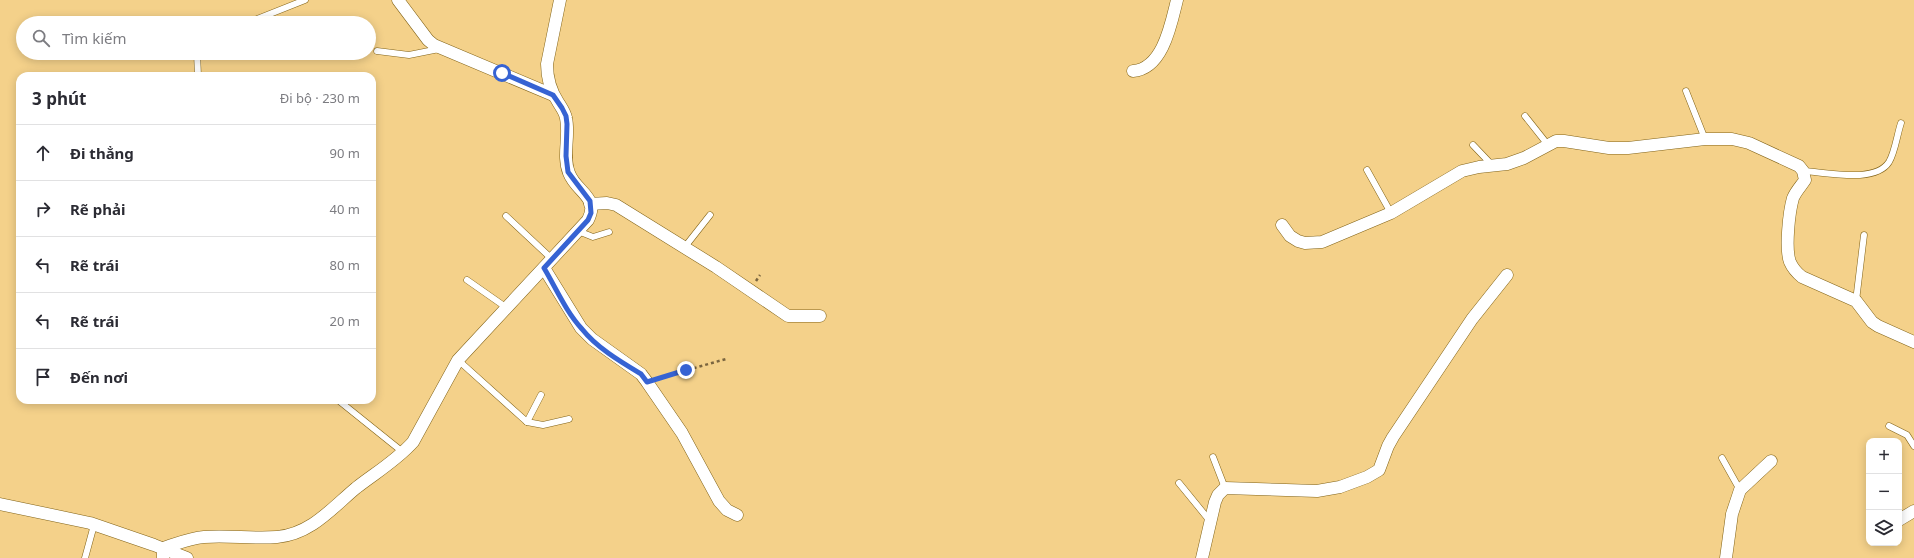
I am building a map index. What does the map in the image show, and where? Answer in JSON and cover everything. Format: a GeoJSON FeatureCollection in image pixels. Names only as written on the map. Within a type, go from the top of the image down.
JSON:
{"type":"FeatureCollection","features":[{"type":"Feature","properties":{"kind":"street"},"geometry":{"type":"LineString","coordinates":[[398,0],[428,40],[441,48],[553,95]]}},
{"type":"Feature","properties":{"kind":"street"},"geometry":{"type":"LineString","coordinates":[[163,553],[203,537],[278,537],[301,531],[324,517],[356,488],[404,453],[412,442],[458,360],[578,231],[591,213],[590,204],[586,195],[571,179],[568,172],[566,156],[566,116],[553,95],[548,80],[547,64],[560,0]]}},
{"type":"Feature","properties":{"kind":"street"},"geometry":{"type":"LineString","coordinates":[[1134,71],[1141,71],[1154,61],[1168,36],[1177,0]]}},
{"type":"Feature","properties":{"kind":"street"},"geometry":{"type":"LineString","coordinates":[[1282,225],[1290,236],[1298,241],[1313,244],[1322,242],[1391,213],[1462,171],[1479,167],[1494,167],[1518,161],[1556,141],[1609,148],[1628,148],[1705,139],[1732,139],[1749,143],[1799,166],[1803,171],[1805,180],[1794,196],[1791,206],[1788,254],[1793,268],[1802,277],[1856,301],[1872,322],[1878,326],[1914,342]]}},
{"type":"Feature","properties":{"kind":"street"},"geometry":{"type":"LineString","coordinates":[[590,204],[607,203],[616,206],[716,267],[788,316],[820,316]]}},
{"type":"Feature","properties":{"kind":"street"},"geometry":{"type":"LineString","coordinates":[[548,264],[581,328],[592,340],[641,374],[682,433],[719,501],[727,510],[737,515]]}},
{"type":"Feature","properties":{"kind":"street"},"geometry":{"type":"LineString","coordinates":[[1202,558],[1218,495],[1225,488],[1317,491],[1347,484],[1367,477],[1379,470],[1388,446],[1393,438],[1472,319],[1507,275]]}},
{"type":"Feature","properties":{"kind":"street"},"geometry":{"type":"LineString","coordinates":[[1726,558],[1732,514],[1740,490],[1771,461]]}},
{"type":"Feature","properties":{"kind":"street"},"geometry":{"type":"LineString","coordinates":[[0,504],[94,525],[163,553],[187,558]]}},
{"type":"Feature","properties":{"kind":"street"},"geometry":{"type":"LineString","coordinates":[[1902,518],[1914,511]]}},
{"type":"Feature","properties":{"kind":"lane"},"geometry":{"type":"LineString","coordinates":[[265,16],[305,0]]}},
{"type":"Feature","properties":{"kind":"lane"},"geometry":{"type":"LineString","coordinates":[[377,51],[409,55],[441,48]]}},
{"type":"Feature","properties":{"kind":"lane"},"geometry":{"type":"LineString","coordinates":[[198,60],[198,72]]}},
{"type":"Feature","properties":{"kind":"lane"},"geometry":{"type":"LineString","coordinates":[[1686,91],[1705,139]]}},
{"type":"Feature","properties":{"kind":"lane"},"geometry":{"type":"LineString","coordinates":[[1525,116],[1548,145]]}},
{"type":"Feature","properties":{"kind":"lane"},"geometry":{"type":"LineString","coordinates":[[1803,171],[1861,175],[1877,172],[1890,160],[1901,123]]}},
{"type":"Feature","properties":{"kind":"lane"},"geometry":{"type":"LineString","coordinates":[[1473,145],[1494,167]]}},
{"type":"Feature","properties":{"kind":"lane"},"geometry":{"type":"LineString","coordinates":[[1367,170],[1391,213]]}},
{"type":"Feature","properties":{"kind":"lane"},"geometry":{"type":"LineString","coordinates":[[684,248],[710,215]]}},
{"type":"Feature","properties":{"kind":"lane"},"geometry":{"type":"LineString","coordinates":[[506,216],[548,264]]}},
{"type":"Feature","properties":{"kind":"lane"},"geometry":{"type":"LineString","coordinates":[[578,231],[593,237],[610,232]]}},
{"type":"Feature","properties":{"kind":"lane"},"geometry":{"type":"LineString","coordinates":[[1856,301],[1864,235]]}},
{"type":"Feature","properties":{"kind":"lane"},"geometry":{"type":"LineString","coordinates":[[467,280],[507,308]]}},
{"type":"Feature","properties":{"kind":"lane"},"geometry":{"type":"LineString","coordinates":[[458,360],[527,422],[543,425],[569,419]]}},
{"type":"Feature","properties":{"kind":"lane"},"geometry":{"type":"LineString","coordinates":[[527,422],[541,395]]}},
{"type":"Feature","properties":{"kind":"lane"},"geometry":{"type":"LineString","coordinates":[[343,404],[404,453]]}},
{"type":"Feature","properties":{"kind":"lane"},"geometry":{"type":"LineString","coordinates":[[1889,426],[1902,432],[1914,446]]}},
{"type":"Feature","properties":{"kind":"lane"},"geometry":{"type":"LineString","coordinates":[[1213,457],[1225,488]]}},
{"type":"Feature","properties":{"kind":"lane"},"geometry":{"type":"LineString","coordinates":[[1722,458],[1740,490]]}},
{"type":"Feature","properties":{"kind":"lane"},"geometry":{"type":"LineString","coordinates":[[1179,483],[1211,523]]}},
{"type":"Feature","properties":{"kind":"lane"},"geometry":{"type":"LineString","coordinates":[[85,558],[94,525]]}},
{"type":"Feature","properties":{"kind":"path"},"geometry":{"type":"LineString","coordinates":[[647,382],[726,359]]}},
{"type":"Feature","properties":{"kind":"route"},"geometry":{"type":"LineString","coordinates":[[502,73],[553,95],[566,116],[566,156],[568,172],[571,179],[590,201],[591,213],[588,220],[544,268],[572,316],[592,340],[641,374],[647,382],[686,370]]}}]}
